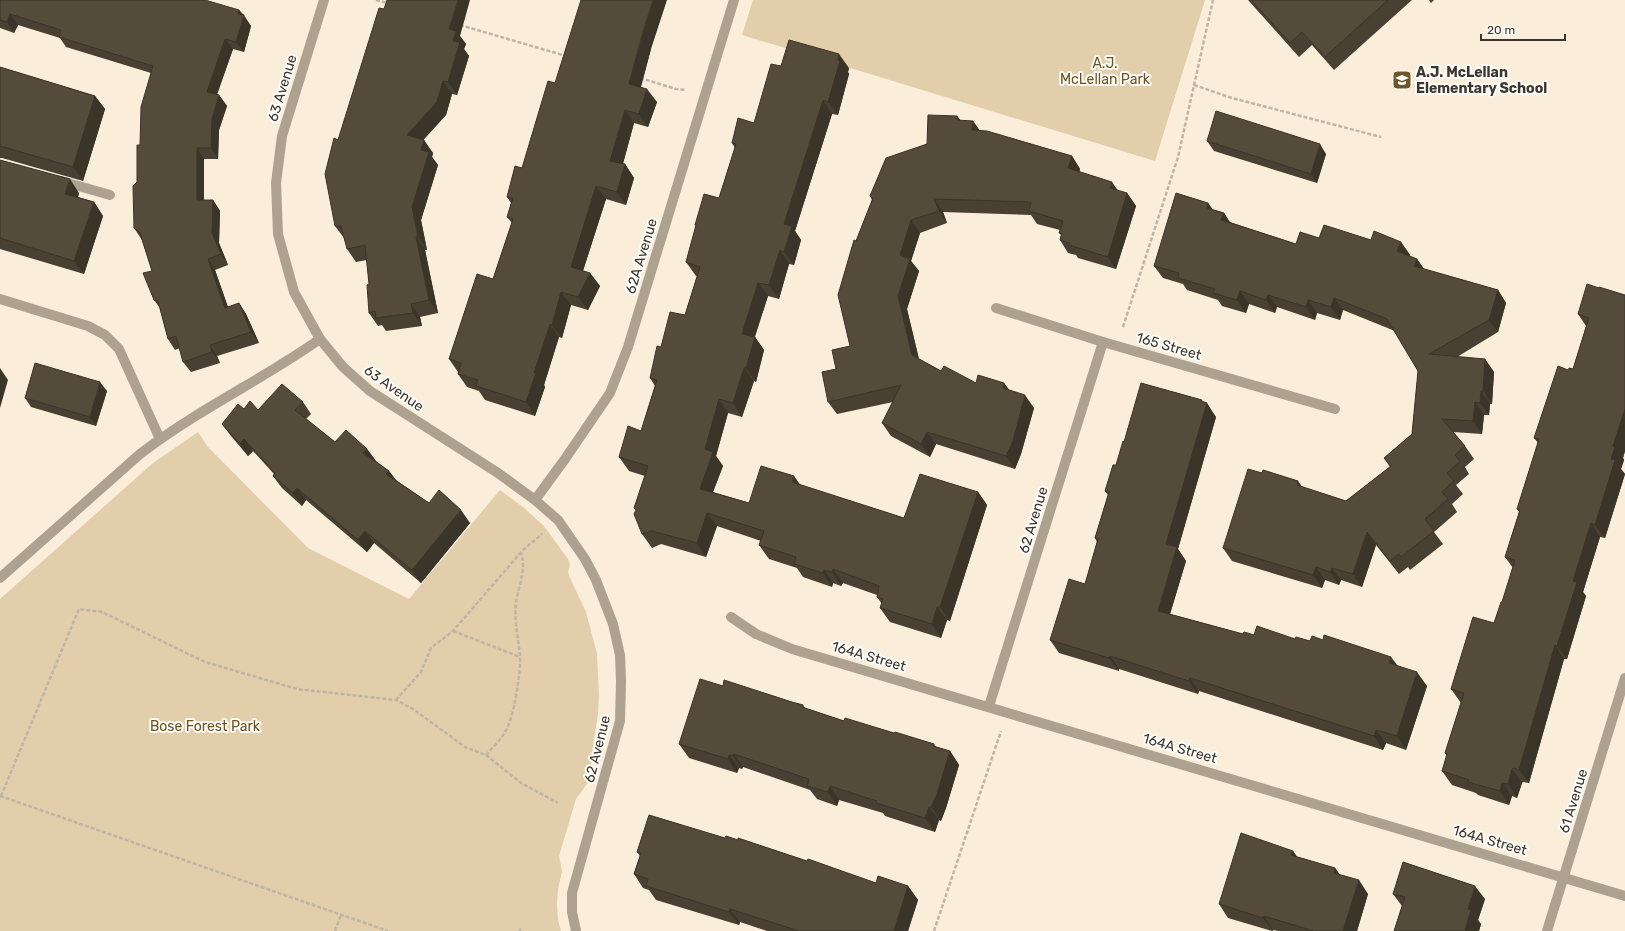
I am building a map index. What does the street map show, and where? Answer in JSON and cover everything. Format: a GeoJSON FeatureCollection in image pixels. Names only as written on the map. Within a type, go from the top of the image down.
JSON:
{"type":"FeatureCollection","features":[{"type":"Feature","properties":{"kind":"street","name":"63 Avenue"},"geometry":{"type":"LineString","coordinates":[[324,0],[282,136],[276,183],[278,234],[294,292],[320,339],[343,367],[370,391],[498,473],[535,500]]}},
{"type":"Feature","properties":{"kind":"street","name":"62A Avenue"},"geometry":{"type":"LineString","coordinates":[[535,500],[566,459],[610,393],[628,347],[734,0]]}},
{"type":"Feature","properties":{"kind":"street"},"geometry":{"type":"LineString","coordinates":[[51,178],[110,195]]}},
{"type":"Feature","properties":{"kind":"street"},"geometry":{"type":"LineString","coordinates":[[0,299],[88,326],[105,335],[119,349],[160,439]]}},
{"type":"Feature","properties":{"kind":"street","name":"165 Street"},"geometry":{"type":"LineString","coordinates":[[996,308],[1103,342],[1335,408]]}},
{"type":"Feature","properties":{"kind":"street"},"geometry":{"type":"LineString","coordinates":[[0,578],[140,454],[160,439],[260,377],[289,361],[320,339]]}},
{"type":"Feature","properties":{"kind":"street","name":"62 Avenue"},"geometry":{"type":"LineString","coordinates":[[989,706],[1103,342]]}},
{"type":"Feature","properties":{"kind":"street","name":"62 Avenue"},"geometry":{"type":"LineString","coordinates":[[535,500],[558,520],[585,559],[596,580],[613,624],[620,655],[622,681],[620,721],[572,893],[572,912],[576,931]]}},
{"type":"Feature","properties":{"kind":"street","name":"164A Street"},"geometry":{"type":"LineString","coordinates":[[731,617],[756,634],[792,649],[1564,876],[1625,896]]}},
{"type":"Feature","properties":{"kind":"street","name":"61 Avenue"},"geometry":{"type":"LineString","coordinates":[[1547,931],[1625,678]]}},
{"type":"Feature","properties":{"kind":"path"},"geometry":{"type":"LineString","coordinates":[[376,0],[392,4]]}},
{"type":"Feature","properties":{"kind":"path"},"geometry":{"type":"LineString","coordinates":[[1122,328],[1178,157],[1213,0]]}},
{"type":"Feature","properties":{"kind":"path"},"geometry":{"type":"LineString","coordinates":[[459,24],[571,58]]}},
{"type":"Feature","properties":{"kind":"path"},"geometry":{"type":"LineString","coordinates":[[638,78],[676,89],[706,91]]}},
{"type":"Feature","properties":{"kind":"path"},"geometry":{"type":"LineString","coordinates":[[1194,85],[1232,98],[1381,137]]}},
{"type":"Feature","properties":{"kind":"path"},"geometry":{"type":"LineString","coordinates":[[396,700],[421,672],[432,648],[453,631],[521,553],[542,534]]}},
{"type":"Feature","properties":{"kind":"path"},"geometry":{"type":"LineString","coordinates":[[486,755],[506,731],[516,698],[520,675],[516,603],[524,560],[521,553]]}},
{"type":"Feature","properties":{"kind":"path"},"geometry":{"type":"LineString","coordinates":[[388,931],[0,796],[79,608],[102,612],[205,662],[297,689],[396,700],[413,709],[465,747],[486,755],[521,783],[558,803]]}},
{"type":"Feature","properties":{"kind":"path"},"geometry":{"type":"LineString","coordinates":[[453,631],[520,657]]}},
{"type":"Feature","properties":{"kind":"path"},"geometry":{"type":"LineString","coordinates":[[934,931],[1007,712]]}},
{"type":"Feature","properties":{"kind":"path"},"geometry":{"type":"LineString","coordinates":[[335,931],[341,915]]}},
{"type":"Feature","properties":{"kind":"green space","name":"A.J. McLellan Park"},"geometry":{"type":"Polygon","coordinates":[[[753,0],[1205,0],[1155,161],[742,35],[753,0]]]}},
{"type":"Feature","properties":{"kind":"green space","name":"Bose Forest Park"},"geometry":{"type":"Polygon","coordinates":[[[198,432],[208,447],[308,548],[409,599],[500,490],[523,507],[544,526],[568,559],[570,565],[568,572],[570,578],[586,612],[597,654],[599,695],[598,714],[591,759],[592,777],[576,799],[559,856],[562,872],[558,889],[557,904],[558,920],[561,931],[0,931],[0,599],[153,463],[198,432]]]}},
{"type":"Feature","properties":{"kind":"building"},"geometry":{"type":"Polygon","coordinates":[[[0,0],[205,0],[239,10],[238,14],[244,15],[236,42],[225,39],[207,92],[219,95],[212,119],[211,148],[197,148],[197,200],[213,200],[212,233],[221,254],[208,259],[225,308],[239,303],[251,332],[210,345],[212,352],[183,362],[176,336],[168,339],[158,301],[154,300],[143,273],[152,271],[140,233],[134,228],[133,186],[137,182],[137,145],[140,145],[141,107],[153,66],[59,37],[61,30],[10,14],[7,22],[0,20],[0,0]]]}},
{"type":"Feature","properties":{"kind":"building"},"geometry":{"type":"Polygon","coordinates":[[[387,0],[458,0],[449,29],[456,31],[453,41],[460,42],[448,82],[443,81],[437,102],[407,135],[424,140],[421,150],[429,152],[412,207],[418,237],[416,237],[429,300],[411,304],[413,313],[376,318],[375,311],[369,313],[367,285],[369,284],[365,245],[347,249],[341,226],[335,226],[325,174],[334,138],[338,140],[379,8],[384,9],[387,0]]]}},
{"type":"Feature","properties":{"kind":"building"},"geometry":{"type":"Polygon","coordinates":[[[581,0],[653,0],[629,84],[647,89],[639,114],[625,110],[610,161],[625,164],[617,192],[596,186],[571,267],[590,273],[578,297],[561,292],[552,325],[550,324],[526,402],[476,386],[478,380],[458,374],[461,363],[449,359],[477,274],[493,279],[513,219],[507,217],[513,198],[507,197],[515,166],[522,168],[548,81],[555,83],[581,0]]]}},
{"type":"Feature","properties":{"kind":"building"},"geometry":{"type":"Polygon","coordinates":[[[1251,0],[1388,0],[1325,57],[1302,32],[1290,43],[1251,0]]]}},
{"type":"Feature","properties":{"kind":"building"},"geometry":{"type":"Polygon","coordinates":[[[789,40],[839,54],[838,60],[840,61],[828,102],[823,100],[784,224],[792,226],[784,252],[780,250],[769,285],[758,283],[742,334],[755,337],[746,368],[744,368],[733,403],[719,399],[705,449],[713,452],[700,489],[749,503],[761,466],[794,476],[792,482],[904,518],[920,474],[978,492],[940,607],[937,607],[932,624],[880,608],[883,599],[877,597],[879,586],[833,569],[832,572],[824,570],[823,573],[794,564],[796,557],[759,545],[764,531],[707,513],[697,543],[652,531],[642,534],[634,514],[636,510],[634,508],[648,466],[619,457],[628,426],[641,431],[657,380],[650,378],[657,346],[661,347],[670,312],[685,315],[700,267],[686,262],[704,194],[719,198],[736,144],[732,143],[738,118],[754,123],[771,64],[781,66],[789,40]]]}},
{"type":"Feature","properties":{"kind":"building"},"geometry":{"type":"Polygon","coordinates":[[[0,67],[95,96],[73,167],[0,146],[0,67]]]}},
{"type":"Feature","properties":{"kind":"building"},"geometry":{"type":"Polygon","coordinates":[[[1216,111],[1320,144],[1311,174],[1207,141],[1216,111]]]}},
{"type":"Feature","properties":{"kind":"building"},"geometry":{"type":"Polygon","coordinates":[[[928,115],[957,116],[957,120],[973,121],[972,130],[987,131],[1072,156],[1068,168],[1112,182],[1110,188],[1127,193],[1108,257],[1069,245],[1069,243],[1060,240],[1062,233],[1059,233],[1063,221],[1029,211],[1031,202],[934,199],[939,211],[911,220],[900,255],[910,259],[898,296],[912,355],[941,371],[944,366],[976,383],[978,375],[1004,383],[1003,388],[1025,395],[1013,441],[1006,456],[927,432],[921,444],[882,423],[901,385],[828,402],[822,372],[836,369],[832,350],[850,346],[838,295],[854,240],[856,241],[873,198],[870,196],[886,158],[927,144],[928,115]]]}},
{"type":"Feature","properties":{"kind":"building"},"geometry":{"type":"Polygon","coordinates":[[[0,160],[70,179],[65,194],[94,202],[74,261],[0,238],[0,160]]]}},
{"type":"Feature","properties":{"kind":"building"},"geometry":{"type":"Polygon","coordinates":[[[1176,193],[1208,203],[1207,208],[1224,213],[1221,220],[1296,244],[1300,232],[1319,238],[1324,225],[1371,240],[1374,231],[1401,242],[1397,251],[1417,259],[1414,266],[1498,290],[1489,320],[1429,354],[1485,359],[1483,391],[1481,391],[1480,403],[1475,402],[1473,421],[1442,419],[1465,446],[1455,455],[1460,461],[1447,473],[1454,481],[1442,492],[1448,499],[1425,519],[1434,531],[1401,557],[1399,554],[1390,561],[1367,532],[1353,574],[1332,568],[1330,572],[1316,567],[1313,575],[1223,548],[1248,469],[1262,473],[1263,470],[1298,481],[1297,485],[1346,501],[1391,466],[1384,458],[1412,434],[1418,371],[1387,319],[1334,298],[1331,307],[1308,300],[1306,307],[1268,295],[1266,300],[1240,291],[1237,300],[1213,293],[1215,289],[1178,278],[1179,273],[1154,266],[1176,193]]]}},
{"type":"Feature","properties":{"kind":"building"},"geometry":{"type":"Polygon","coordinates":[[[1587,284],[1625,295],[1625,409],[1613,446],[1615,447],[1611,459],[1615,460],[1595,525],[1591,523],[1573,581],[1577,582],[1557,646],[1555,645],[1519,770],[1514,768],[1512,769],[1508,784],[1502,783],[1500,791],[1468,782],[1469,780],[1442,771],[1447,754],[1445,753],[1464,693],[1451,689],[1473,617],[1494,623],[1502,602],[1515,560],[1505,557],[1520,510],[1517,509],[1539,439],[1534,438],[1558,366],[1568,370],[1569,368],[1573,369],[1589,318],[1578,314],[1587,284]]]}},
{"type":"Feature","properties":{"kind":"building"},"geometry":{"type":"Polygon","coordinates":[[[35,363],[100,382],[90,417],[25,398],[35,363]]]}},
{"type":"Feature","properties":{"kind":"building"},"geometry":{"type":"Polygon","coordinates":[[[1141,383],[1202,400],[1201,401],[1207,403],[1166,544],[1177,547],[1158,611],[1243,634],[1244,632],[1254,635],[1257,626],[1295,639],[1296,637],[1310,641],[1312,636],[1323,640],[1324,635],[1391,657],[1389,663],[1417,672],[1397,736],[1376,730],[1374,736],[1190,678],[1189,681],[1110,656],[1109,658],[1050,640],[1069,579],[1085,584],[1098,539],[1095,538],[1109,492],[1105,491],[1113,465],[1116,465],[1123,441],[1124,442],[1141,383]]]}},
{"type":"Feature","properties":{"kind":"building"},"geometry":{"type":"Polygon","coordinates":[[[282,384],[303,402],[295,410],[335,442],[346,430],[367,449],[363,453],[389,471],[386,474],[429,503],[439,490],[461,510],[412,570],[365,531],[358,540],[297,488],[293,493],[273,476],[275,473],[244,439],[240,444],[222,424],[238,404],[244,409],[250,401],[258,410],[282,384]]]}},
{"type":"Feature","properties":{"kind":"building"},"geometry":{"type":"Polygon","coordinates":[[[700,679],[723,686],[724,680],[803,705],[802,707],[844,721],[845,718],[894,733],[895,732],[934,744],[933,746],[950,751],[937,794],[931,807],[929,807],[925,818],[876,803],[877,801],[830,786],[828,792],[807,786],[809,779],[734,754],[733,756],[729,755],[728,759],[679,744],[700,679]]]}},
{"type":"Feature","properties":{"kind":"building"},"geometry":{"type":"Polygon","coordinates":[[[649,815],[725,838],[726,836],[738,840],[738,838],[807,861],[808,859],[876,883],[878,876],[908,886],[894,931],[799,931],[730,909],[729,912],[646,886],[648,879],[634,874],[641,853],[637,852],[649,815]]]}},
{"type":"Feature","properties":{"kind":"building"},"geometry":{"type":"Polygon","coordinates":[[[1241,833],[1293,851],[1291,855],[1335,868],[1334,873],[1359,880],[1343,931],[1314,931],[1264,916],[1263,918],[1219,904],[1241,833]]]}},
{"type":"Feature","properties":{"kind":"building"},"geometry":{"type":"Polygon","coordinates":[[[1403,862],[1475,886],[1468,909],[1471,910],[1465,931],[1394,931],[1405,897],[1393,894],[1403,862]]]}},
{"type":"Feature","properties":{"kind":"place","name":"A.J. McLellan Elementary School"},"geometry":{"type":"Point","coordinates":[1402,80]}}]}
